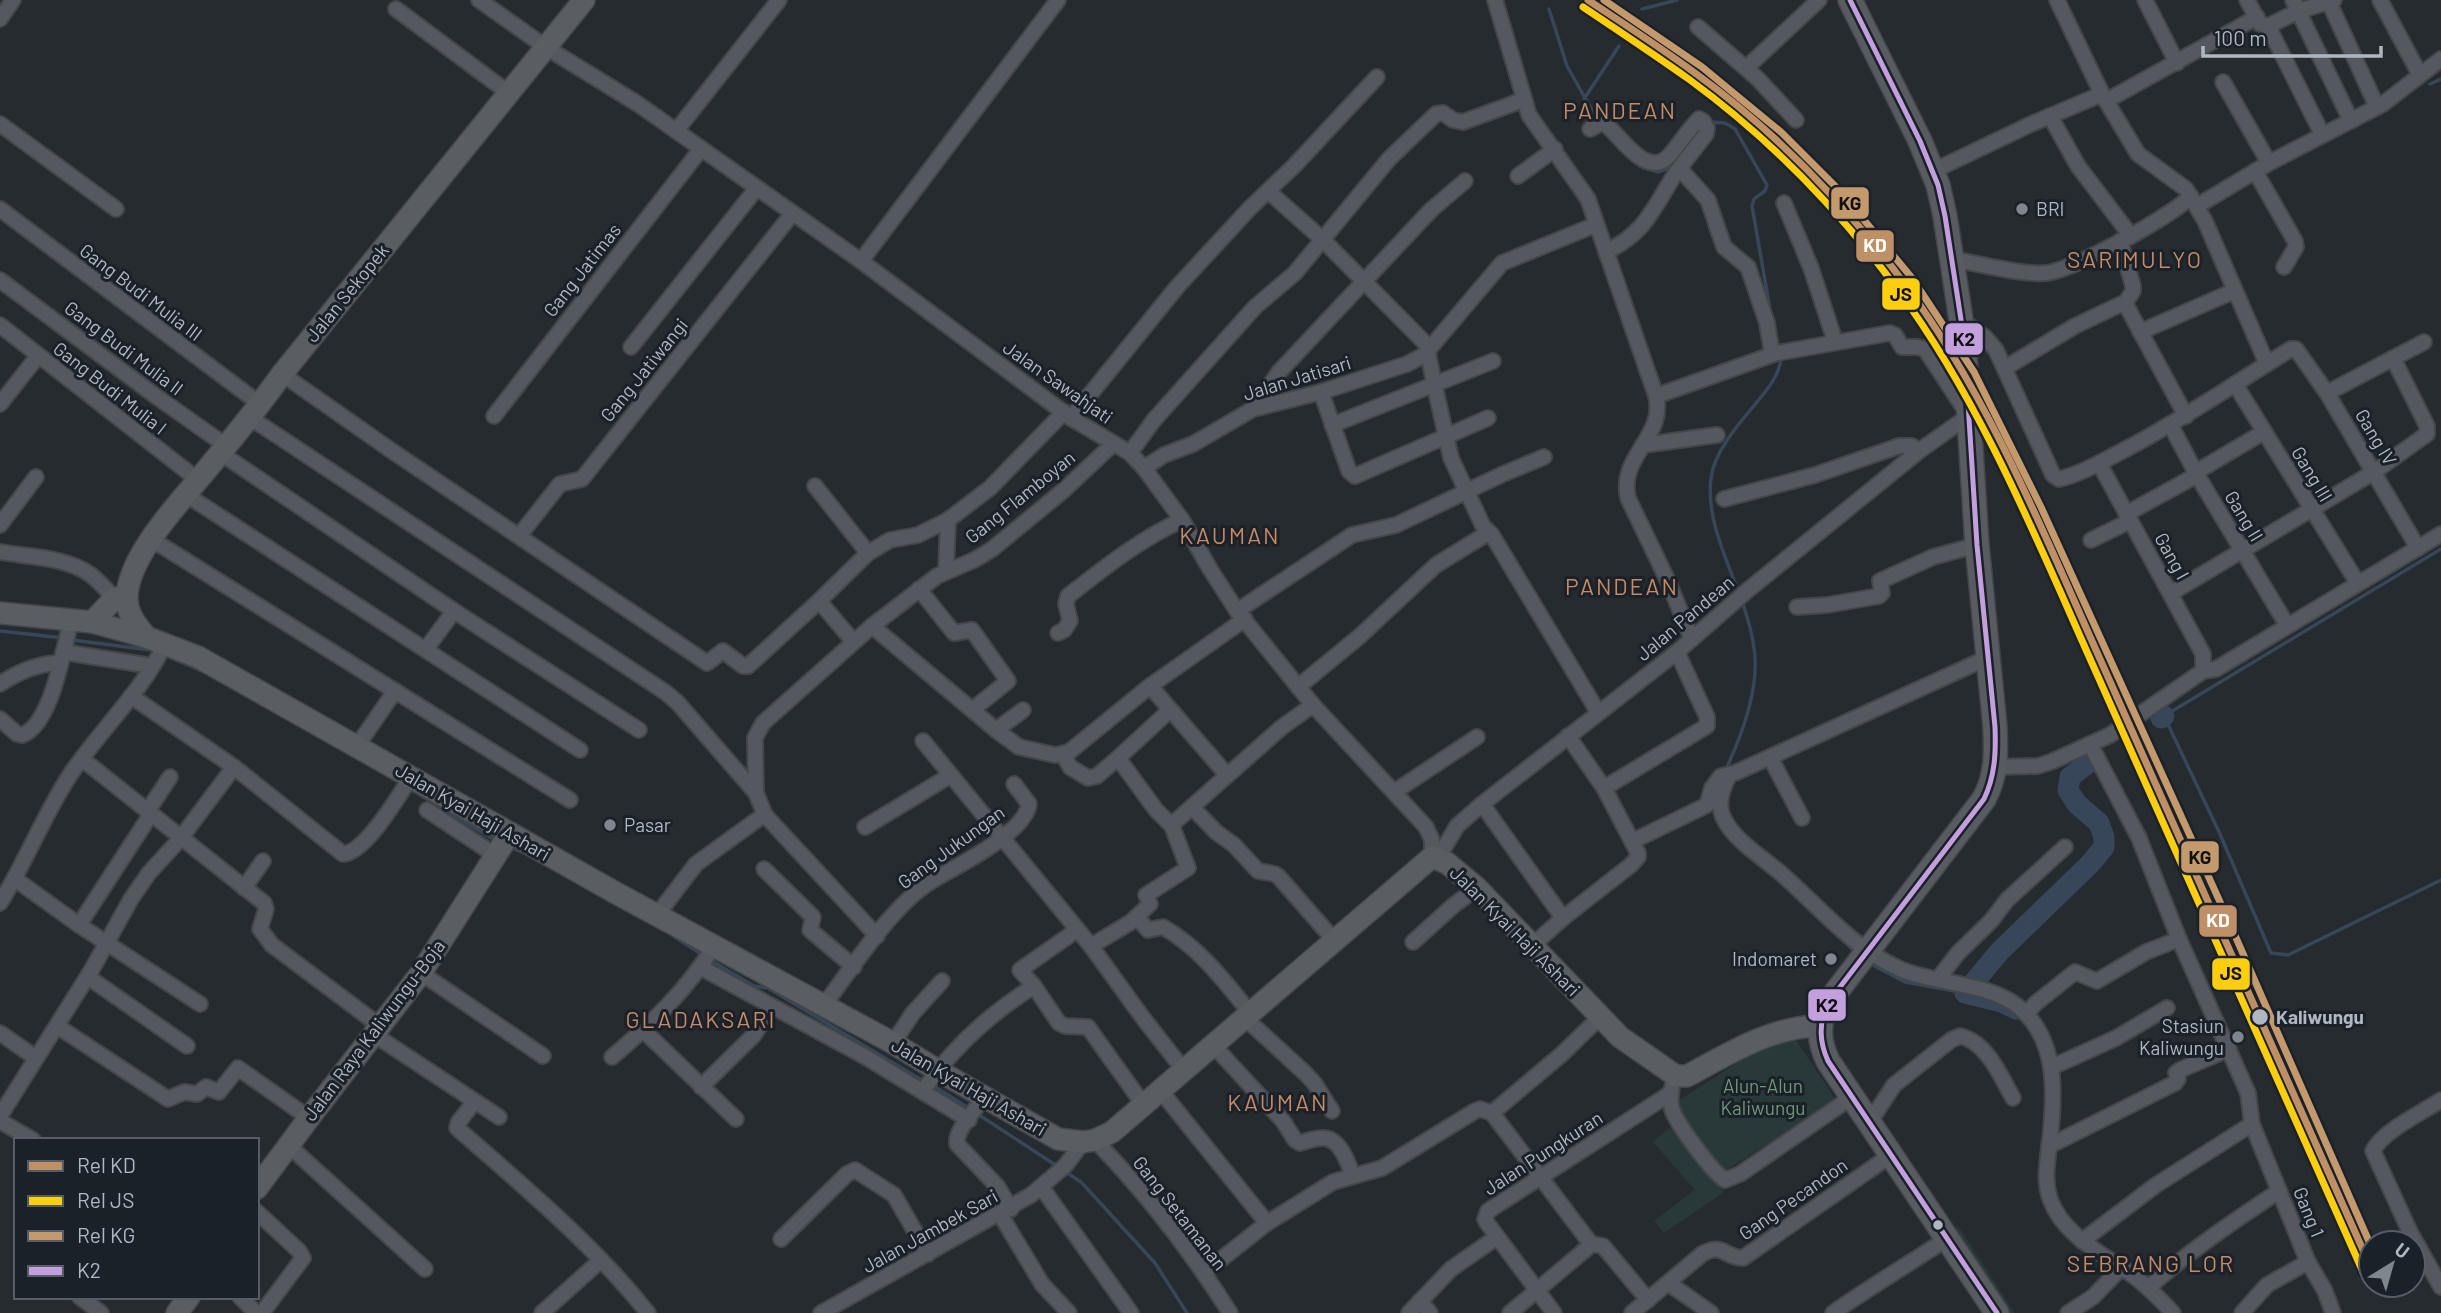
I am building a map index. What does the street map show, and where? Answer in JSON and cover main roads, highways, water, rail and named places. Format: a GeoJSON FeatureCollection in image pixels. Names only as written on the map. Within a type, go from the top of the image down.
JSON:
{"type":"FeatureCollection","features":[{"type":"Feature","properties":{"kind":"main road","name":"Jalan Sekopek"},"geometry":{"type":"LineString","coordinates":[[121,597],[151,539],[584,0]]}},
{"type":"Feature","properties":{"kind":"main road"},"geometry":{"type":"LineString","coordinates":[[1850,0],[1933,171],[1945,216],[1966,360],[1967,416],[1995,727],[1995,767],[1984,799],[1827,1004],[1819,1026],[1821,1047],[1997,1313]]}},
{"type":"Feature","properties":{"kind":"main road"},"geometry":{"type":"LineString","coordinates":[[69,641],[121,597],[130,617],[155,653]]}},
{"type":"Feature","properties":{"kind":"main road","name":"Jalan Kyai Haji Ashari"},"geometry":{"type":"LineString","coordinates":[[0,613],[69,641],[155,653],[221,670],[356,746],[382,770],[407,783],[501,846],[657,915],[706,958],[824,1005],[854,1026],[935,1073],[1058,1139],[1089,1141],[1112,1132],[1334,940],[1435,858],[1447,863],[1477,888],[1600,1017],[1620,1037],[1654,1063],[1673,1084],[1765,1036],[1783,1030],[1819,1026]]}},
{"type":"Feature","properties":{"kind":"main road","name":"Jalan Raya Kaliwungu-Boja"},"geometry":{"type":"LineString","coordinates":[[259,1185],[421,973],[501,846]]}},
{"type":"Feature","properties":{"kind":"waterway"},"geometry":{"type":"LineString","coordinates":[[1642,9],[1677,0]]}},
{"type":"Feature","properties":{"kind":"waterway"},"geometry":{"type":"LineString","coordinates":[[1549,9],[1567,66],[1598,121]]}},
{"type":"Feature","properties":{"kind":"waterway"},"geometry":{"type":"LineString","coordinates":[[1584,99],[1619,46]]}},
{"type":"Feature","properties":{"kind":"waterway"},"geometry":{"type":"LineString","coordinates":[[2430,84],[2441,79]]}},
{"type":"Feature","properties":{"kind":"waterway"},"geometry":{"type":"LineString","coordinates":[[1710,122],[1725,123],[1735,129],[1767,185],[1765,191],[1754,199],[1752,206],[1771,315]]}},
{"type":"Feature","properties":{"kind":"waterway"},"geometry":{"type":"LineString","coordinates":[[1621,149],[1640,166],[1658,172],[1669,168],[1690,143]]}},
{"type":"Feature","properties":{"kind":"waterway"},"geometry":{"type":"LineString","coordinates":[[1775,333],[1779,349]]}},
{"type":"Feature","properties":{"kind":"waterway"},"geometry":{"type":"LineString","coordinates":[[1739,594],[1714,523],[1711,478],[1721,450],[1771,384],[1781,357]]}},
{"type":"Feature","properties":{"kind":"waterway"},"geometry":{"type":"LineString","coordinates":[[2441,549],[2164,716],[2220,834],[2271,953],[2288,955],[2441,880]]}},
{"type":"Feature","properties":{"kind":"waterway"},"geometry":{"type":"LineString","coordinates":[[1726,769],[1743,726],[1754,678],[1753,642],[1742,601]]}},
{"type":"Feature","properties":{"kind":"waterway"},"geometry":{"type":"LineString","coordinates":[[0,631],[64,638]]}},
{"type":"Feature","properties":{"kind":"waterway"},"geometry":{"type":"LineString","coordinates":[[72,640],[151,650]]}},
{"type":"Feature","properties":{"kind":"waterway"},"geometry":{"type":"LineString","coordinates":[[171,658],[202,671]]}},
{"type":"Feature","properties":{"kind":"waterway"},"geometry":{"type":"LineString","coordinates":[[2016,1009],[2002,1002],[1965,993],[2000,951],[2090,864],[2104,847],[2099,823],[2077,804],[2068,790],[2070,777],[2092,760]]}},
{"type":"Feature","properties":{"kind":"waterway"},"geometry":{"type":"LineString","coordinates":[[410,789],[496,841]]}},
{"type":"Feature","properties":{"kind":"waterway"},"geometry":{"type":"LineString","coordinates":[[1724,832],[1740,849]]}},
{"type":"Feature","properties":{"kind":"waterway"},"geometry":{"type":"LineString","coordinates":[[509,847],[525,853]]}},
{"type":"Feature","properties":{"kind":"waterway"},"geometry":{"type":"LineString","coordinates":[[672,935],[704,956]]}},
{"type":"Feature","properties":{"kind":"waterway"},"geometry":{"type":"LineString","coordinates":[[1843,940],[1855,952]]}},
{"type":"Feature","properties":{"kind":"waterway"},"geometry":{"type":"LineString","coordinates":[[710,960],[754,986],[768,988],[925,1082]]}},
{"type":"Feature","properties":{"kind":"waterway"},"geometry":{"type":"LineString","coordinates":[[1869,963],[1905,982],[1965,993]]}},
{"type":"Feature","properties":{"kind":"waterway"},"geometry":{"type":"LineString","coordinates":[[932,1085],[970,1109]]}},
{"type":"Feature","properties":{"kind":"waterway"},"geometry":{"type":"LineString","coordinates":[[976,1113],[1057,1166]]}},
{"type":"Feature","properties":{"kind":"waterway"},"geometry":{"type":"LineString","coordinates":[[1064,1171],[1081,1182],[1155,1263],[1187,1313]]}},
{"type":"Feature","properties":{"kind":"rail line","name":"KD"},"geometry":{"type":"LineString","coordinates":[[1588,0],[1725,95],[1781,144],[1858,225],[1935,327],[1990,421],[2038,519],[2357,1236]]}},
{"type":"Feature","properties":{"kind":"rail line","name":"KG"},"geometry":{"type":"LineString","coordinates":[[1604,0],[1702,67],[1781,132],[1840,191],[1912,278],[1974,372],[2041,507],[2230,924],[2364,1229]]}},
{"type":"Feature","properties":{"kind":"rail line","name":"JS"},"geometry":{"type":"LineString","coordinates":[[1583,7],[1690,80],[1775,151],[1852,232],[1898,290],[1929,335],[1958,382],[2033,530],[2357,1258]]}},
{"type":"Feature","properties":{"kind":"place","name":"BRI"},"geometry":{"type":"Point","coordinates":[2022,209]}},
{"type":"Feature","properties":{"kind":"place","name":"Pasar"},"geometry":{"type":"Point","coordinates":[610,825]}},
{"type":"Feature","properties":{"kind":"place","name":"Indomaret"},"geometry":{"type":"Point","coordinates":[1831,959]}},
{"type":"Feature","properties":{"kind":"place","name":"Kaliwungu"},"geometry":{"type":"Point","coordinates":[2260,1017]}},
{"type":"Feature","properties":{"kind":"place","name":"Stasiun Kaliwungu"},"geometry":{"type":"Point","coordinates":[2238,1037]}},
{"type":"Feature","properties":{"kind":"district","name":"PANDEAN"},"geometry":{"type":"Point","coordinates":[1620,111]}},
{"type":"Feature","properties":{"kind":"district","name":"SARIMULYO"},"geometry":{"type":"Point","coordinates":[2135,260]}},
{"type":"Feature","properties":{"kind":"district","name":"KAUMAN"},"geometry":{"type":"Point","coordinates":[1230,536]}},
{"type":"Feature","properties":{"kind":"district","name":"PANDEAN"},"geometry":{"type":"Point","coordinates":[1622,587]}},
{"type":"Feature","properties":{"kind":"district","name":"GLADAKSARI"},"geometry":{"type":"Point","coordinates":[701,1020]}},
{"type":"Feature","properties":{"kind":"district","name":"KAUMAN"},"geometry":{"type":"Point","coordinates":[1278,1103]}},
{"type":"Feature","properties":{"kind":"district","name":"SEBRANG LOR"},"geometry":{"type":"Point","coordinates":[2151,1264]}},
{"type":"Feature","properties":{"kind":"park label","name":"Alun-Alun Kaliwungu"},"geometry":{"type":"Point","coordinates":[1763,1097]}}]}
